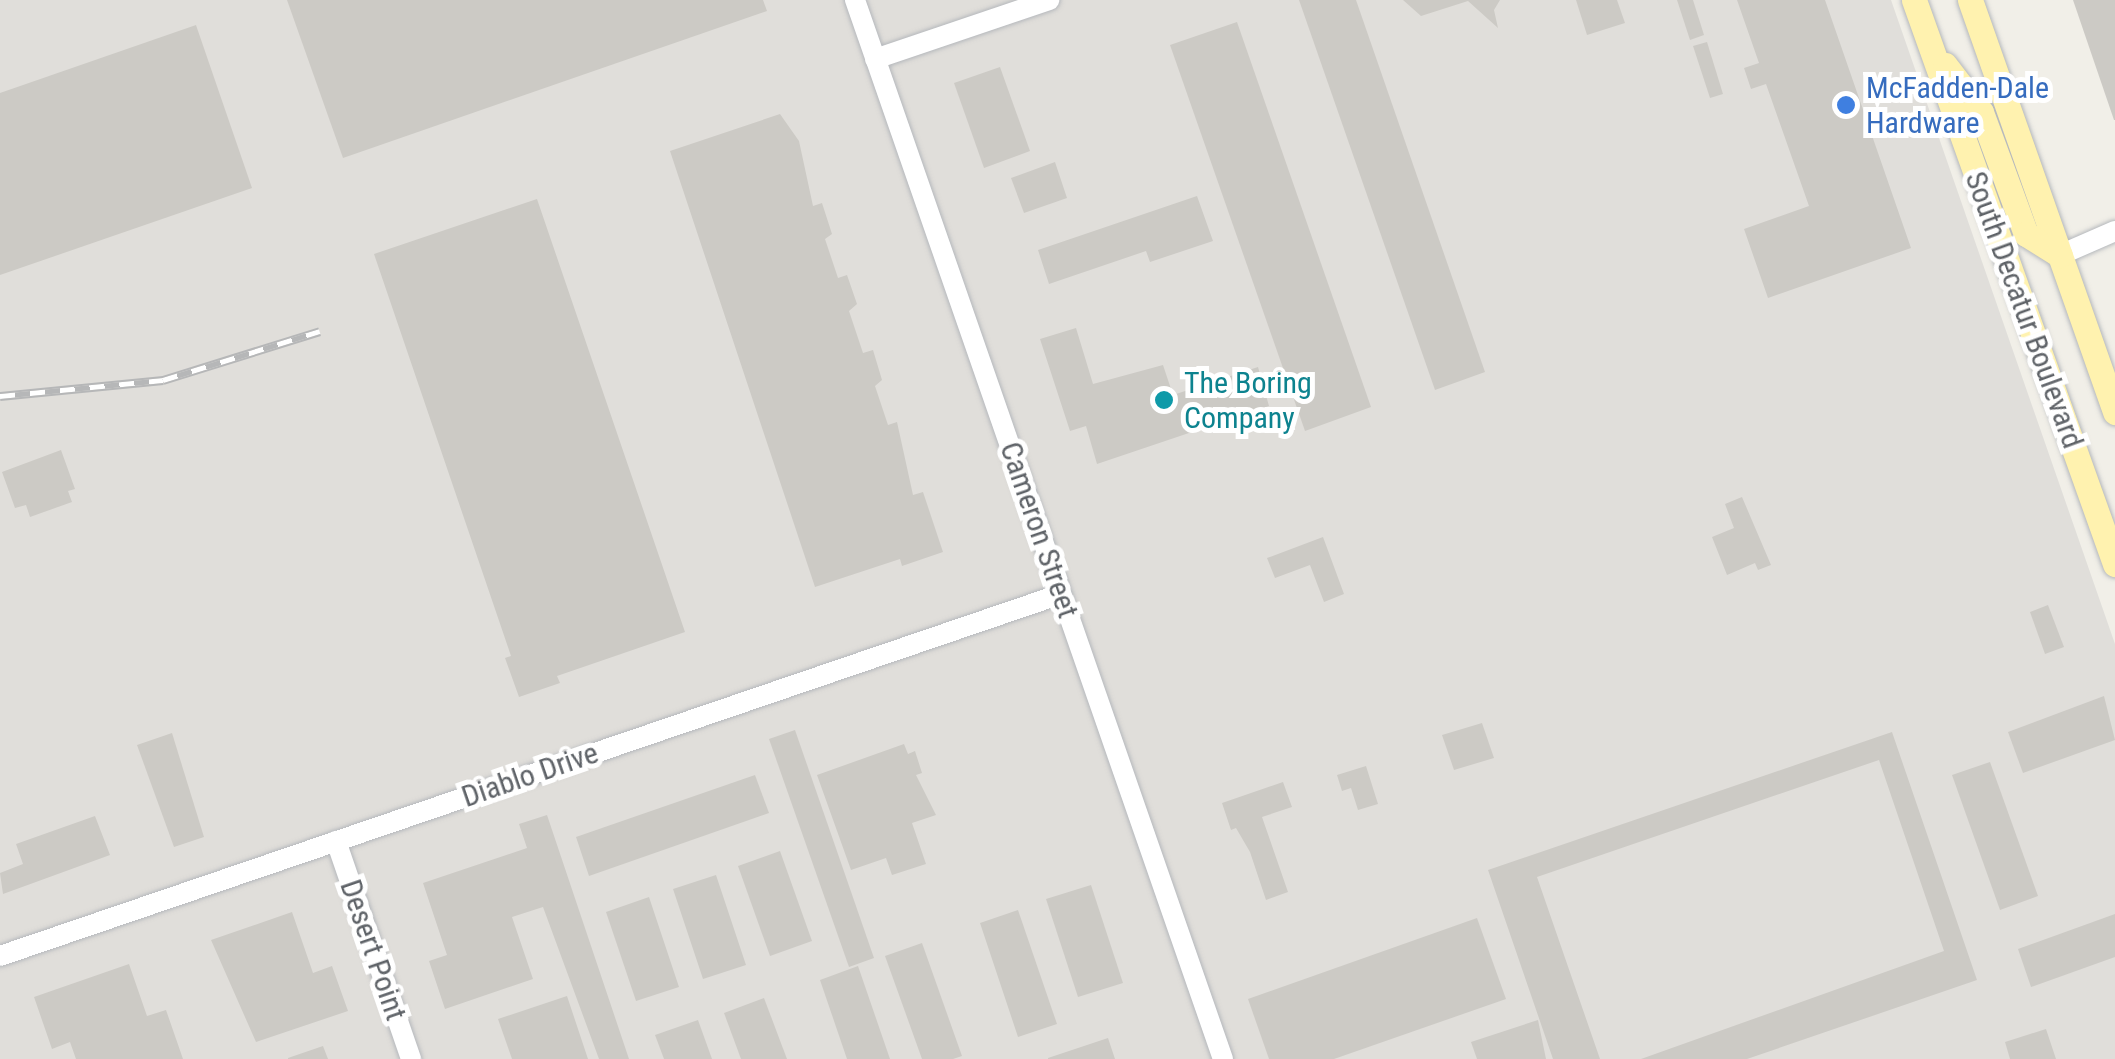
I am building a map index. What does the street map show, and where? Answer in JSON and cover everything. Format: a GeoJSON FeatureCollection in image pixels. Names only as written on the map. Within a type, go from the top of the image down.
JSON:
{"type":"FeatureCollection","features":[{"type":"Feature","properties":{"kind":"main road","name":"South Decatur Boulevard"},"geometry":{"type":"LineString","coordinates":[[1914,0],[2115,564]]}},
{"type":"Feature","properties":{"kind":"main road","name":"South Decatur Boulevard"},"geometry":{"type":"LineString","coordinates":[[1970,0],[2115,412]]}},
{"type":"Feature","properties":{"kind":"main road"},"geometry":{"type":"LineString","coordinates":[[1931,47],[1981,112],[2026,234],[2060,255]]}},
{"type":"Feature","properties":{"kind":"street","name":"Cameron Street"},"geometry":{"type":"LineString","coordinates":[[855,0],[1223,1059]]}},
{"type":"Feature","properties":{"kind":"street"},"geometry":{"type":"LineString","coordinates":[[876,59],[1049,0]]}},
{"type":"Feature","properties":{"kind":"street"},"geometry":{"type":"LineString","coordinates":[[2060,255],[2115,231]]}},
{"type":"Feature","properties":{"kind":"street","name":"Diablo Drive"},"geometry":{"type":"LineString","coordinates":[[0,956],[1061,594]]}},
{"type":"Feature","properties":{"kind":"street","name":"Desert Point"},"geometry":{"type":"LineString","coordinates":[[336,841],[410,1059]]}},
{"type":"Feature","properties":{"kind":"shaded area"},"geometry":{"type":"Polygon","coordinates":[[[0,0],[1891,0],[2115,644],[2115,1059],[0,1059],[0,0]]]}},
{"type":"Feature","properties":{"kind":"building"},"geometry":{"type":"Polygon","coordinates":[[[287,0],[763,0],[767,11],[343,158],[287,0]]]}},
{"type":"Feature","properties":{"kind":"building"},"geometry":{"type":"Polygon","coordinates":[[[1299,0],[1356,0],[1485,372],[1435,390],[1299,0]]]}},
{"type":"Feature","properties":{"kind":"building"},"geometry":{"type":"Polygon","coordinates":[[[1403,0],[1500,0],[1494,10],[1498,28],[1468,1],[1421,16],[1403,0]]]}},
{"type":"Feature","properties":{"kind":"building"},"geometry":{"type":"Polygon","coordinates":[[[1576,0],[1617,0],[1625,23],[1587,35],[1576,0]]]}},
{"type":"Feature","properties":{"kind":"building"},"geometry":{"type":"Polygon","coordinates":[[[1677,0],[1693,0],[1704,35],[1690,40],[1677,0]]]}},
{"type":"Feature","properties":{"kind":"building"},"geometry":{"type":"Polygon","coordinates":[[[1737,0],[1825,0],[1911,248],[1768,298],[1744,229],[1809,206],[1766,84],[1751,89],[1744,68],[1759,63],[1737,0]]]}},
{"type":"Feature","properties":{"kind":"building"},"geometry":{"type":"Polygon","coordinates":[[[2073,0],[2115,0],[2115,120],[2114,120],[2073,0]]]}},
{"type":"Feature","properties":{"kind":"building"},"geometry":{"type":"Polygon","coordinates":[[[1237,22],[1371,407],[1305,431],[1170,45],[1237,22]]]}},
{"type":"Feature","properties":{"kind":"building"},"geometry":{"type":"Polygon","coordinates":[[[196,25],[252,188],[0,275],[0,93],[196,25]]]}},
{"type":"Feature","properties":{"kind":"building"},"geometry":{"type":"Polygon","coordinates":[[[1707,42],[1723,94],[1710,98],[1693,46],[1707,42]]]}},
{"type":"Feature","properties":{"kind":"building"},"geometry":{"type":"Polygon","coordinates":[[[1000,67],[1030,151],[984,168],[954,83],[1000,67]]]}},
{"type":"Feature","properties":{"kind":"building"},"geometry":{"type":"Polygon","coordinates":[[[780,114],[799,141],[813,206],[822,203],[832,234],[825,239],[838,278],[847,275],[857,304],[849,311],[863,353],[873,350],[882,380],[875,386],[888,425],[897,422],[913,495],[923,492],[943,552],[902,566],[900,559],[815,587],[670,151],[780,114]]]}},
{"type":"Feature","properties":{"kind":"building"},"geometry":{"type":"Polygon","coordinates":[[[1055,162],[1067,198],[1024,213],[1011,178],[1055,162]]]}},
{"type":"Feature","properties":{"kind":"building"},"geometry":{"type":"Polygon","coordinates":[[[1197,196],[1213,241],[1150,262],[1146,251],[1049,284],[1038,250],[1197,196]]]}},
{"type":"Feature","properties":{"kind":"building"},"geometry":{"type":"Polygon","coordinates":[[[537,199],[685,632],[557,676],[560,683],[519,697],[505,658],[511,656],[374,254],[537,199]]]}},
{"type":"Feature","properties":{"kind":"building","name":"The Boring Company"},"geometry":{"type":"Polygon","coordinates":[[[1076,328],[1093,384],[1163,365],[1173,395],[1258,367],[1269,406],[1097,464],[1086,426],[1070,431],[1040,339],[1076,328]]]}},
{"type":"Feature","properties":{"kind":"building"},"geometry":{"type":"Polygon","coordinates":[[[61,450],[75,489],[68,491],[72,502],[30,517],[26,505],[15,508],[2,472],[61,450]]]}},
{"type":"Feature","properties":{"kind":"building"},"geometry":{"type":"Polygon","coordinates":[[[1742,497],[1771,565],[1758,570],[1755,563],[1727,575],[1712,537],[1734,528],[1725,504],[1742,497]]]}},
{"type":"Feature","properties":{"kind":"building"},"geometry":{"type":"Polygon","coordinates":[[[1323,537],[1344,594],[1324,602],[1310,565],[1275,578],[1267,558],[1323,537]]]}},
{"type":"Feature","properties":{"kind":"building"},"geometry":{"type":"Polygon","coordinates":[[[2048,605],[2064,647],[2045,654],[2030,612],[2048,605]]]}},
{"type":"Feature","properties":{"kind":"building"},"geometry":{"type":"Polygon","coordinates":[[[2104,696],[2115,740],[2023,773],[2008,732],[2104,696]]]}},
{"type":"Feature","properties":{"kind":"building"},"geometry":{"type":"Polygon","coordinates":[[[1482,723],[1494,758],[1454,770],[1442,735],[1482,723]]]}},
{"type":"Feature","properties":{"kind":"building"},"geometry":{"type":"Polygon","coordinates":[[[795,730],[874,958],[849,967],[769,739],[795,730]]]}},
{"type":"Feature","properties":{"kind":"building"},"geometry":{"type":"Polygon","coordinates":[[[1892,732],[1977,980],[1747,1059],[1641,1059],[1944,951],[1879,760],[1537,877],[1600,1059],[1553,1059],[1488,870],[1892,732]]]}},
{"type":"Feature","properties":{"kind":"building"},"geometry":{"type":"Polygon","coordinates":[[[172,733],[204,837],[174,847],[137,745],[172,733]]]}},
{"type":"Feature","properties":{"kind":"building"},"geometry":{"type":"Polygon","coordinates":[[[904,744],[908,754],[915,751],[922,773],[916,775],[936,815],[912,823],[926,864],[892,875],[886,858],[851,870],[817,775],[904,744]]]}},
{"type":"Feature","properties":{"kind":"building"},"geometry":{"type":"Polygon","coordinates":[[[1990,762],[2038,896],[2000,910],[1952,775],[1990,762]]]}},
{"type":"Feature","properties":{"kind":"building"},"geometry":{"type":"Polygon","coordinates":[[[1366,766],[1378,804],[1358,810],[1351,788],[1342,791],[1337,775],[1366,766]]]}},
{"type":"Feature","properties":{"kind":"building"},"geometry":{"type":"Polygon","coordinates":[[[755,775],[769,813],[589,876],[576,837],[755,775]]]}},
{"type":"Feature","properties":{"kind":"building"},"geometry":{"type":"Polygon","coordinates":[[[1283,782],[1292,807],[1262,817],[1288,892],[1266,900],[1250,852],[1236,828],[1231,830],[1222,803],[1283,782]]]}},
{"type":"Feature","properties":{"kind":"building"},"geometry":{"type":"Polygon","coordinates":[[[547,815],[629,1059],[599,1059],[543,907],[512,917],[533,979],[445,1009],[429,961],[447,955],[423,883],[527,848],[519,824],[547,815]]]}},
{"type":"Feature","properties":{"kind":"building"},"geometry":{"type":"Polygon","coordinates":[[[95,816],[110,855],[3,894],[0,873],[23,864],[16,844],[95,816]]]}},
{"type":"Feature","properties":{"kind":"building"},"geometry":{"type":"Polygon","coordinates":[[[780,851],[812,941],[770,956],[738,866],[780,851]]]}},
{"type":"Feature","properties":{"kind":"building"},"geometry":{"type":"Polygon","coordinates":[[[716,875],[746,965],[703,979],[673,889],[716,875]]]}},
{"type":"Feature","properties":{"kind":"building"},"geometry":{"type":"Polygon","coordinates":[[[1091,885],[1123,983],[1078,997],[1046,899],[1091,885]]]}},
{"type":"Feature","properties":{"kind":"building"},"geometry":{"type":"Polygon","coordinates":[[[649,897],[679,987],[636,1001],[606,912],[649,897]]]}},
{"type":"Feature","properties":{"kind":"building"},"geometry":{"type":"Polygon","coordinates":[[[1018,910],[1057,1024],[1018,1037],[980,923],[1018,910]]]}},
{"type":"Feature","properties":{"kind":"building"},"geometry":{"type":"Polygon","coordinates":[[[292,912],[313,973],[332,966],[348,1011],[256,1042],[211,940],[292,912]]]}},
{"type":"Feature","properties":{"kind":"building"},"geometry":{"type":"Polygon","coordinates":[[[2115,914],[2115,957],[2031,987],[2018,949],[2115,914]]]}},
{"type":"Feature","properties":{"kind":"building"},"geometry":{"type":"Polygon","coordinates":[[[1477,918],[1506,999],[1334,1059],[1269,1059],[1248,999],[1477,918]]]}},
{"type":"Feature","properties":{"kind":"building"},"geometry":{"type":"Polygon","coordinates":[[[922,943],[962,1056],[953,1059],[922,1059],[885,956],[922,943]]]}},
{"type":"Feature","properties":{"kind":"building"},"geometry":{"type":"Polygon","coordinates":[[[129,964],[147,1016],[166,1010],[183,1059],[76,1059],[70,1042],[52,1049],[34,997],[129,964]]]}},
{"type":"Feature","properties":{"kind":"building"},"geometry":{"type":"Polygon","coordinates":[[[858,966],[890,1059],[847,1059],[820,980],[858,966]]]}},
{"type":"Feature","properties":{"kind":"building"},"geometry":{"type":"Polygon","coordinates":[[[567,996],[588,1059],[512,1059],[498,1019],[567,996]]]}},
{"type":"Feature","properties":{"kind":"building"},"geometry":{"type":"Polygon","coordinates":[[[764,998],[787,1059],[741,1059],[724,1013],[764,998]]]}},
{"type":"Feature","properties":{"kind":"building"},"geometry":{"type":"Polygon","coordinates":[[[698,1020],[712,1059],[664,1059],[655,1035],[698,1020]]]}},
{"type":"Feature","properties":{"kind":"building"},"geometry":{"type":"Polygon","coordinates":[[[1538,1020],[1546,1059],[1477,1059],[1471,1042],[1538,1020]]]}},
{"type":"Feature","properties":{"kind":"building"},"geometry":{"type":"Polygon","coordinates":[[[2046,1029],[2056,1059],[2010,1059],[2005,1042],[2046,1029]]]}},
{"type":"Feature","properties":{"kind":"building"},"geometry":{"type":"Polygon","coordinates":[[[1108,1038],[1115,1059],[1048,1059],[1048,1058],[1108,1038]]]}},
{"type":"Feature","properties":{"kind":"building"},"geometry":{"type":"Polygon","coordinates":[[[323,1046],[328,1059],[288,1059],[288,1058],[323,1046]]]}},
{"type":"Feature","properties":{"kind":"railway"},"geometry":{"type":"LineString","coordinates":[[0,396],[163,380],[320,331]]}},
{"type":"Feature","properties":{"kind":"place","name":"McFadden-Dale Hardware"},"geometry":{"type":"Point","coordinates":[1846,105]}},
{"type":"Feature","properties":{"kind":"place","name":"The Boring Company"},"geometry":{"type":"Point","coordinates":[1164,400]}}]}
